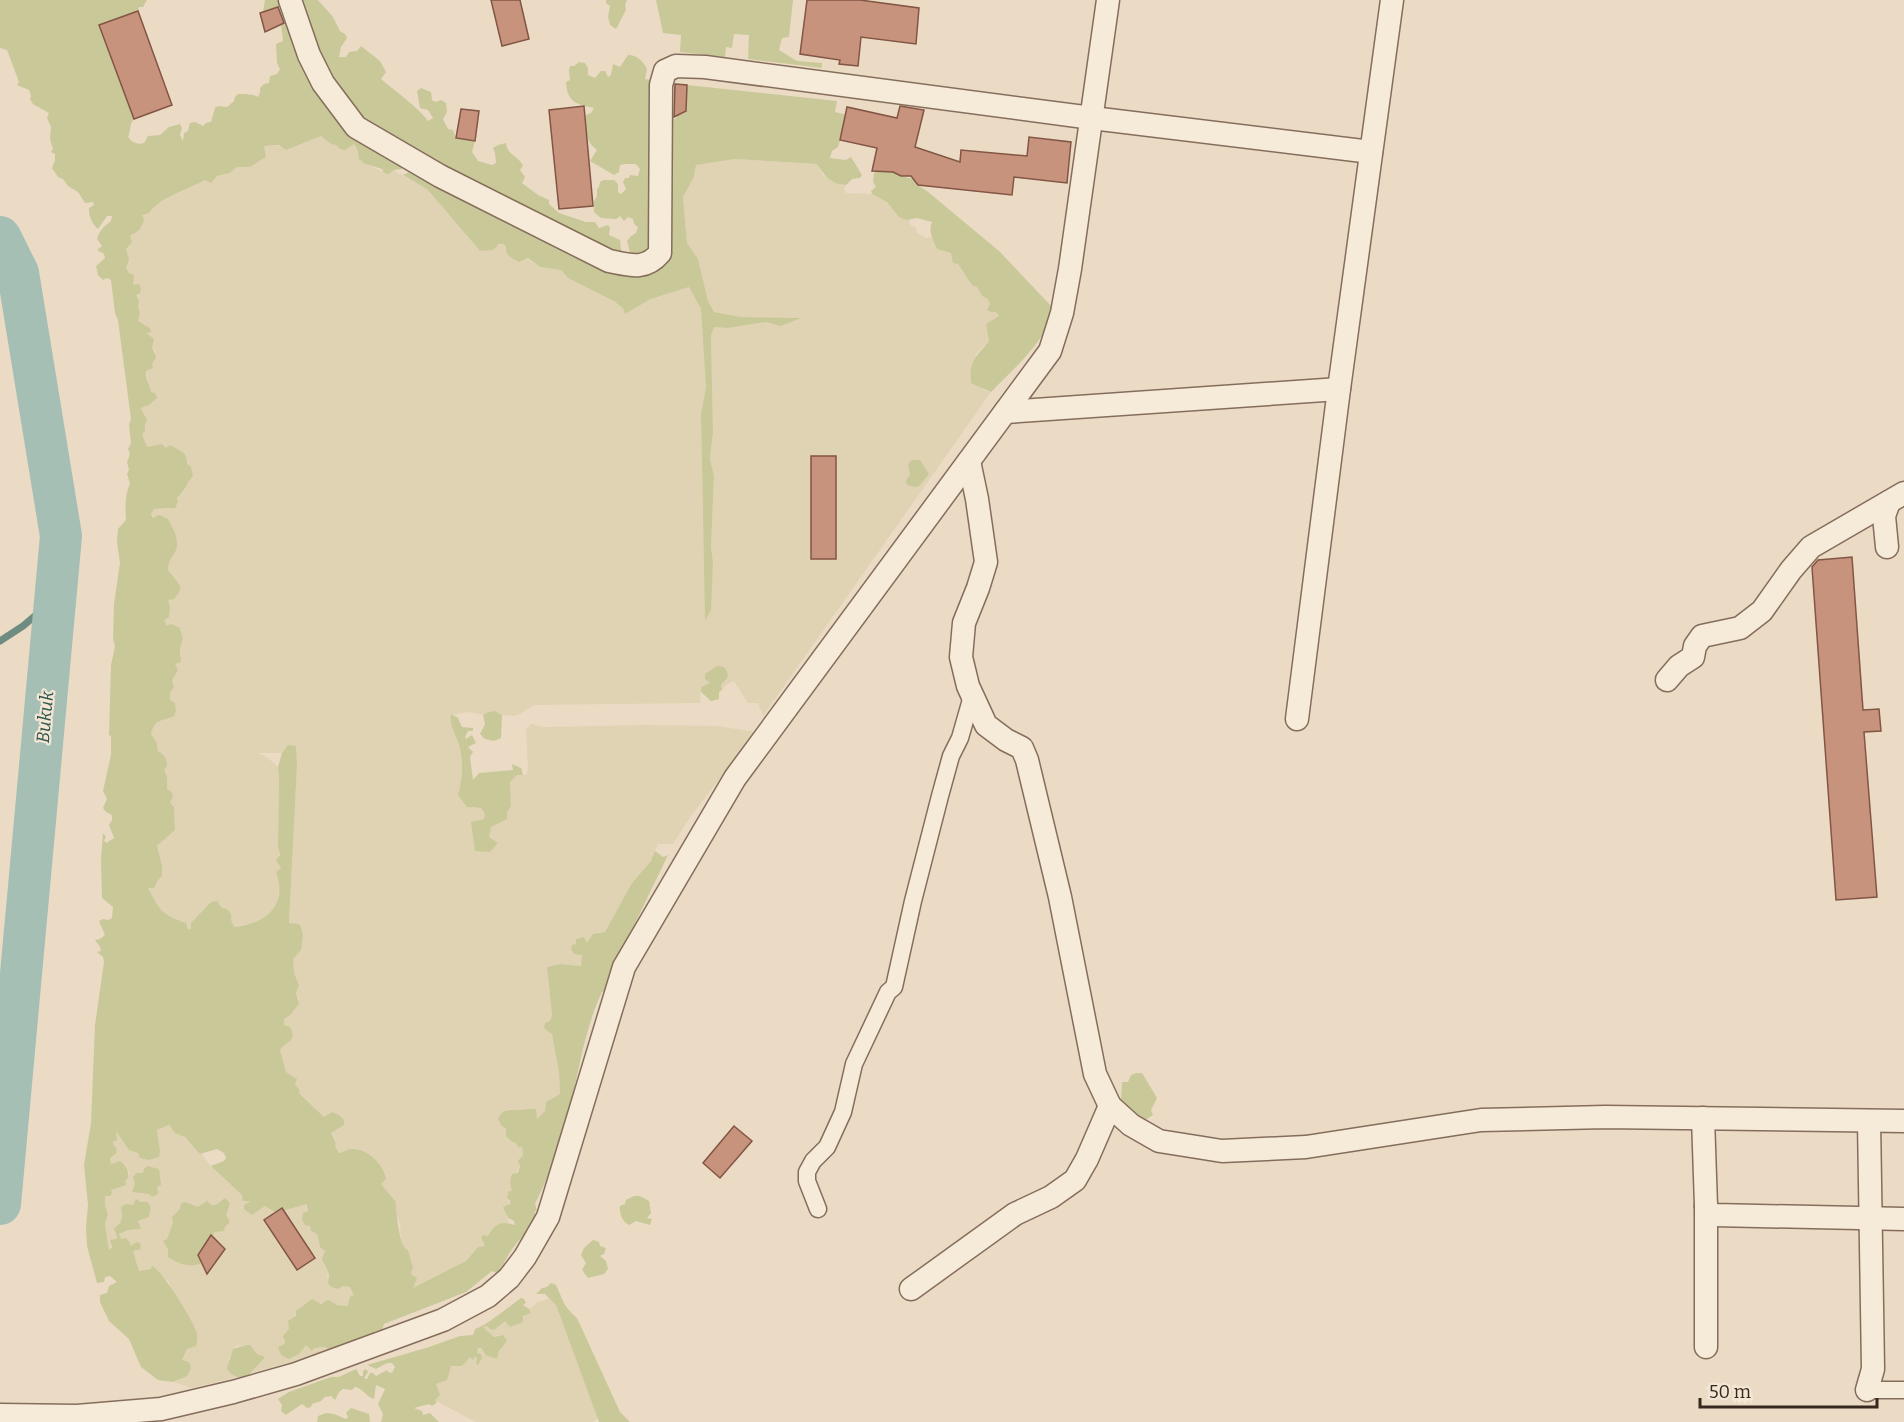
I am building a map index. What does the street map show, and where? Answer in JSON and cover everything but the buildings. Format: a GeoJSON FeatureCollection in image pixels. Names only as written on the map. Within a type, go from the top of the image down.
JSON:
{"type":"FeatureCollection","features":[{"type":"Feature","properties":{"kind":"street"},"geometry":{"type":"LineString","coordinates":[[290,0],[318,74],[356,127],[461,187],[609,261],[629,265],[642,265],[653,260],[660,253],[661,84],[665,71],[676,66],[705,67],[1371,152]]}},
{"type":"Feature","properties":{"kind":"street"},"geometry":{"type":"LineString","coordinates":[[0,1415],[77,1416],[161,1409],[296,1374],[443,1320],[488,1296],[508,1278],[525,1257],[548,1217],[624,967],[735,777],[1050,351],[1062,313],[1108,0]]}},
{"type":"Feature","properties":{"kind":"street"},"geometry":{"type":"LineString","coordinates":[[1297,719],[1392,0]]}},
{"type":"Feature","properties":{"kind":"street"},"geometry":{"type":"LineString","coordinates":[[1005,412],[1339,389]]}},
{"type":"Feature","properties":{"kind":"street"},"geometry":{"type":"LineString","coordinates":[[969,461],[986,562],[964,623],[961,657],[968,686],[986,725],[1006,740],[1022,748],[1028,760],[1060,897],[1095,1074],[1110,1106],[1131,1125],[1159,1141],[1222,1151],[1306,1147],[1481,1120],[1605,1117],[1904,1121]]}},
{"type":"Feature","properties":{"kind":"street"},"geometry":{"type":"LineString","coordinates":[[1887,547],[1884,516],[1897,498]]}},
{"type":"Feature","properties":{"kind":"street"},"geometry":{"type":"LineString","coordinates":[[1667,680],[1679,666],[1693,657],[1695,646],[1702,636],[1740,628],[1761,611],[1791,570],[1811,548],[1897,498]]}},
{"type":"Feature","properties":{"kind":"street"},"geometry":{"type":"LineString","coordinates":[[818,1209],[807,1181],[807,1172],[813,1161],[827,1147],[843,1112],[854,1064],[888,992],[894,987],[913,901],[943,786],[972,696]]}},
{"type":"Feature","properties":{"kind":"street"},"geometry":{"type":"LineString","coordinates":[[911,1289],[1015,1214],[1051,1197],[1075,1180],[1087,1159],[1110,1106]]}},
{"type":"Feature","properties":{"kind":"street"},"geometry":{"type":"LineString","coordinates":[[1703,1118],[1708,1216],[1706,1347]]}},
{"type":"Feature","properties":{"kind":"street"},"geometry":{"type":"LineString","coordinates":[[1869,1121],[1873,1369],[1867,1390],[1904,1390]]}},
{"type":"Feature","properties":{"kind":"street"},"geometry":{"type":"LineString","coordinates":[[1708,1216],[1904,1219]]}},
{"type":"Feature","properties":{"kind":"shaded area"},"geometry":{"type":"Polygon","coordinates":[[[321,136],[331,144],[345,150],[354,144],[365,164],[389,174],[393,170],[428,190],[480,251],[503,244],[540,267],[561,270],[568,278],[631,311],[651,299],[689,287],[701,309],[705,359],[706,387],[701,414],[705,619],[713,562],[711,547],[714,476],[710,459],[713,432],[711,336],[714,327],[728,328],[766,322],[774,324],[799,318],[741,317],[714,312],[708,301],[698,259],[687,244],[683,197],[694,177],[696,165],[735,159],[817,164],[823,175],[846,185],[844,188],[846,193],[872,194],[887,202],[899,216],[909,219],[917,233],[927,238],[931,237],[937,249],[951,253],[982,296],[988,298],[999,316],[987,324],[989,341],[976,354],[974,361],[980,385],[985,391],[991,392],[763,716],[758,703],[748,703],[734,681],[722,690],[721,685],[724,679],[705,679],[710,683],[701,687],[700,703],[534,705],[513,716],[502,715],[495,711],[483,715],[469,712],[451,715],[463,762],[462,781],[458,795],[472,808],[481,808],[485,814],[484,819],[479,821],[475,851],[490,851],[498,843],[489,837],[489,832],[491,826],[506,819],[511,806],[510,782],[517,775],[526,775],[528,769],[526,730],[531,724],[544,727],[718,726],[756,732],[691,816],[673,844],[658,844],[651,861],[641,873],[608,929],[605,933],[599,932],[578,953],[583,955],[581,966],[560,964],[547,967],[552,1015],[550,1021],[559,1072],[560,1095],[553,1098],[536,1120],[522,1111],[508,1109],[500,1114],[498,1119],[516,1143],[522,1146],[523,1155],[512,1180],[506,1214],[509,1223],[503,1223],[488,1237],[482,1238],[485,1246],[478,1247],[466,1261],[412,1289],[413,1267],[408,1252],[401,1244],[400,1224],[395,1211],[396,1202],[381,1184],[379,1163],[371,1156],[353,1148],[340,1153],[331,1133],[344,1125],[324,1117],[300,1093],[286,1072],[280,1050],[284,1019],[290,1015],[299,999],[296,993],[299,985],[294,973],[289,924],[297,765],[288,745],[282,753],[258,753],[278,767],[279,779],[278,848],[281,868],[276,873],[280,884],[277,904],[268,916],[258,922],[234,927],[222,908],[211,902],[191,923],[191,929],[188,929],[186,923],[166,915],[159,909],[147,888],[162,876],[157,846],[175,830],[174,807],[170,802],[173,798],[172,792],[167,789],[157,743],[151,734],[153,725],[161,719],[170,700],[170,693],[174,687],[172,680],[175,663],[182,655],[180,648],[183,639],[167,626],[164,620],[170,606],[168,599],[176,597],[179,582],[168,570],[168,562],[174,553],[151,513],[154,509],[171,509],[177,498],[184,492],[166,448],[147,447],[142,434],[145,415],[141,408],[149,405],[151,392],[146,371],[152,364],[155,351],[146,332],[146,325],[138,321],[140,313],[126,268],[126,249],[130,236],[137,233],[143,226],[141,215],[168,198],[205,180],[230,173],[237,167],[250,167],[266,157],[264,146],[295,146],[321,136]]]}},
{"type":"Feature","properties":{"kind":"shaded area"},"geometry":{"type":"Polygon","coordinates":[[[169,1125],[195,1146],[211,1166],[248,1200],[252,1201],[252,1215],[265,1206],[282,1208],[284,1211],[305,1203],[311,1231],[317,1234],[320,1247],[325,1251],[324,1265],[328,1270],[327,1277],[331,1287],[338,1289],[343,1286],[350,1287],[354,1295],[348,1306],[324,1303],[307,1304],[301,1307],[294,1318],[288,1321],[289,1329],[283,1345],[285,1356],[293,1358],[306,1344],[318,1348],[326,1347],[329,1351],[251,1373],[256,1366],[257,1355],[246,1345],[236,1346],[229,1358],[229,1364],[233,1376],[238,1377],[192,1388],[173,1382],[178,1381],[182,1360],[196,1329],[168,1281],[152,1269],[139,1271],[133,1251],[118,1234],[135,1230],[138,1221],[149,1216],[151,1208],[133,1205],[122,1212],[122,1220],[114,1232],[117,1239],[113,1241],[109,1251],[105,1224],[108,1215],[105,1196],[128,1178],[129,1172],[126,1165],[120,1161],[111,1164],[110,1158],[116,1154],[117,1149],[113,1140],[116,1131],[159,1143],[157,1130],[169,1125]]]}},
{"type":"Feature","properties":{"kind":"shaded area"},"geometry":{"type":"Polygon","coordinates":[[[551,1298],[556,1305],[598,1418],[593,1422],[476,1422],[434,1400],[439,1395],[436,1384],[451,1366],[459,1365],[470,1357],[478,1358],[477,1348],[499,1351],[507,1341],[498,1335],[494,1337],[490,1335],[483,1327],[522,1316],[538,1302],[551,1298]]]}},
{"type":"Feature","properties":{"kind":"green space"},"geometry":{"type":"Polygon","coordinates":[[[0,0],[147,0],[138,11],[99,25],[113,63],[136,93],[127,102],[134,119],[128,137],[139,144],[144,143],[148,136],[160,135],[169,127],[180,124],[182,128],[180,135],[183,141],[184,133],[188,131],[190,123],[195,122],[203,126],[211,122],[215,108],[227,107],[238,94],[258,97],[260,88],[269,83],[270,76],[277,74],[280,69],[277,63],[276,44],[283,41],[281,24],[287,20],[281,6],[263,12],[265,0],[318,0],[347,38],[341,47],[339,57],[346,57],[349,52],[357,51],[361,46],[380,61],[386,72],[381,79],[413,105],[428,121],[433,118],[428,110],[420,108],[417,91],[421,88],[431,92],[432,100],[436,102],[441,100],[446,103],[447,112],[443,119],[448,129],[453,130],[456,138],[475,141],[472,152],[478,161],[492,165],[496,163],[493,148],[506,143],[523,166],[520,170],[525,177],[522,183],[549,200],[549,204],[559,213],[586,222],[595,222],[599,228],[608,225],[609,235],[620,240],[621,250],[625,254],[630,252],[627,241],[636,233],[638,227],[634,224],[633,219],[628,217],[624,221],[620,216],[616,219],[601,218],[594,212],[594,201],[600,182],[614,180],[621,194],[626,189],[623,182],[625,178],[629,178],[630,175],[638,176],[640,169],[636,164],[620,165],[619,172],[614,175],[590,161],[597,150],[588,139],[586,115],[594,108],[574,101],[568,94],[566,82],[570,80],[570,66],[579,62],[585,63],[588,75],[595,78],[601,71],[605,71],[608,77],[611,75],[613,64],[620,67],[628,55],[637,57],[647,69],[645,79],[658,81],[651,264],[668,118],[676,119],[677,114],[686,108],[687,85],[837,101],[835,112],[848,115],[838,147],[832,151],[830,158],[846,160],[851,157],[862,175],[860,178],[852,179],[846,185],[841,185],[829,179],[817,164],[735,159],[696,165],[694,177],[683,197],[687,243],[698,259],[708,301],[714,312],[741,317],[801,318],[781,326],[766,322],[728,328],[714,327],[711,336],[713,432],[710,459],[714,476],[711,547],[713,562],[711,610],[705,621],[701,414],[706,387],[701,309],[689,287],[651,299],[625,314],[623,308],[615,302],[568,278],[561,270],[540,267],[528,258],[519,262],[513,259],[503,244],[499,244],[493,250],[480,251],[428,190],[403,175],[409,172],[404,164],[402,169],[394,170],[389,174],[384,173],[382,169],[365,164],[359,159],[354,144],[345,150],[340,149],[321,136],[286,150],[279,145],[264,146],[266,157],[250,167],[237,167],[230,173],[217,176],[211,183],[205,180],[175,194],[149,213],[142,215],[144,220],[142,226],[130,236],[132,242],[126,249],[129,259],[126,268],[134,275],[133,285],[139,284],[141,289],[136,295],[140,313],[138,321],[150,328],[151,332],[146,333],[154,339],[152,347],[156,357],[152,364],[153,368],[146,371],[146,374],[151,392],[155,393],[157,398],[141,408],[147,420],[145,431],[142,434],[147,447],[162,444],[166,448],[170,445],[182,452],[186,456],[193,476],[177,498],[175,508],[154,509],[151,514],[153,518],[159,515],[168,519],[176,535],[177,548],[169,562],[168,570],[179,584],[180,591],[174,599],[168,600],[169,617],[164,620],[167,626],[171,624],[180,628],[183,639],[180,648],[181,662],[175,664],[178,670],[172,680],[174,687],[170,693],[170,700],[175,703],[176,711],[174,716],[154,725],[151,734],[157,743],[158,751],[164,755],[166,761],[167,766],[164,770],[167,777],[167,789],[172,792],[173,798],[170,802],[174,807],[175,830],[157,846],[162,876],[154,888],[148,888],[162,911],[186,923],[188,929],[191,929],[191,923],[211,902],[217,901],[222,908],[227,909],[231,914],[234,927],[256,922],[272,911],[279,895],[276,872],[281,868],[276,860],[280,855],[278,848],[278,767],[282,753],[288,745],[296,746],[289,923],[299,924],[303,935],[301,950],[293,959],[294,973],[299,985],[296,993],[299,1004],[284,1019],[284,1025],[290,1027],[293,1036],[280,1050],[286,1072],[297,1079],[295,1085],[300,1094],[324,1117],[332,1112],[344,1120],[344,1125],[331,1133],[339,1153],[351,1149],[360,1150],[370,1155],[382,1168],[386,1179],[381,1184],[396,1202],[402,1242],[408,1250],[413,1267],[411,1274],[417,1278],[413,1288],[466,1261],[478,1247],[485,1246],[481,1237],[488,1236],[498,1224],[515,1225],[514,1221],[508,1218],[503,1207],[510,1204],[507,1198],[508,1192],[512,1190],[512,1174],[518,1173],[520,1166],[518,1161],[523,1155],[522,1147],[518,1147],[506,1136],[506,1129],[498,1119],[507,1110],[536,1109],[537,1119],[545,1111],[546,1102],[560,1094],[559,1072],[552,1034],[544,1028],[552,1015],[547,967],[560,964],[581,966],[582,955],[574,954],[571,949],[572,945],[576,944],[576,939],[584,937],[587,943],[593,934],[605,932],[632,883],[651,861],[655,851],[663,857],[668,855],[610,975],[611,980],[607,990],[602,992],[596,1006],[563,1131],[550,1170],[535,1204],[537,1211],[534,1212],[536,1215],[531,1231],[513,1248],[501,1270],[497,1273],[492,1271],[466,1292],[384,1324],[382,1330],[375,1331],[372,1337],[329,1351],[326,1347],[314,1348],[312,1351],[306,1345],[299,1354],[289,1359],[281,1355],[278,1347],[285,1342],[283,1336],[289,1329],[288,1321],[296,1316],[296,1311],[312,1299],[321,1304],[328,1300],[337,1305],[348,1306],[350,1297],[354,1295],[350,1287],[343,1286],[338,1289],[331,1287],[328,1283],[329,1274],[322,1259],[325,1251],[320,1247],[317,1234],[311,1231],[310,1226],[305,1225],[302,1220],[303,1213],[308,1211],[306,1204],[283,1211],[281,1208],[275,1212],[265,1206],[252,1215],[244,1209],[244,1205],[251,1201],[243,1201],[242,1195],[211,1166],[224,1161],[226,1158],[224,1153],[217,1149],[200,1154],[185,1137],[175,1133],[169,1125],[157,1130],[159,1157],[149,1160],[140,1158],[138,1153],[129,1150],[116,1131],[117,1141],[113,1141],[117,1148],[116,1154],[110,1158],[111,1164],[120,1161],[124,1164],[128,1178],[125,1181],[126,1185],[111,1190],[110,1196],[105,1196],[108,1215],[105,1224],[109,1250],[112,1247],[110,1240],[117,1239],[114,1228],[122,1219],[121,1207],[126,1204],[133,1205],[136,1199],[148,1202],[151,1208],[149,1217],[138,1221],[141,1229],[128,1230],[119,1234],[121,1239],[126,1238],[130,1246],[137,1242],[140,1243],[141,1249],[133,1251],[139,1271],[151,1269],[152,1266],[156,1269],[182,1304],[197,1332],[196,1346],[187,1349],[182,1360],[189,1362],[191,1368],[187,1376],[173,1382],[158,1380],[141,1367],[129,1339],[109,1321],[100,1302],[100,1295],[107,1293],[109,1286],[117,1282],[110,1276],[105,1277],[104,1282],[97,1283],[87,1246],[86,1227],[88,1205],[84,1165],[91,1123],[95,1025],[104,962],[103,957],[97,952],[101,951],[95,940],[105,935],[99,921],[112,918],[113,907],[102,898],[101,859],[103,833],[106,843],[114,838],[109,825],[112,815],[103,808],[107,799],[103,791],[111,755],[111,736],[109,735],[111,665],[115,646],[113,639],[114,604],[120,563],[117,542],[118,529],[126,520],[127,492],[130,484],[127,462],[130,454],[128,449],[131,443],[129,425],[131,419],[118,320],[111,280],[107,278],[103,280],[98,275],[96,266],[105,258],[104,254],[97,250],[102,246],[97,239],[101,230],[111,221],[112,216],[107,216],[98,229],[89,214],[89,208],[94,205],[93,202],[85,203],[78,192],[58,177],[52,168],[55,154],[51,152],[53,149],[50,139],[51,127],[47,118],[49,113],[33,104],[29,90],[17,85],[19,82],[7,50],[0,48],[0,0]]]}},
{"type":"Feature","properties":{"kind":"green space"},"geometry":{"type":"Polygon","coordinates":[[[606,0],[627,0],[626,10],[616,29],[610,25],[608,17],[610,6],[606,0]]]}},
{"type":"Feature","properties":{"kind":"green space"},"geometry":{"type":"Polygon","coordinates":[[[656,0],[793,0],[789,37],[782,38],[779,50],[797,61],[822,63],[822,68],[748,59],[749,35],[734,34],[732,48],[726,47],[725,57],[680,52],[681,35],[663,33],[656,0]]]}},
{"type":"Feature","properties":{"kind":"green space"},"geometry":{"type":"Polygon","coordinates":[[[885,167],[901,176],[913,179],[999,251],[1054,309],[1044,333],[1036,344],[991,392],[971,383],[971,369],[974,359],[989,341],[986,324],[999,316],[996,312],[987,310],[990,304],[988,299],[972,285],[958,264],[953,263],[951,253],[937,249],[931,233],[932,222],[899,217],[887,202],[872,194],[871,191],[876,187],[873,182],[874,173],[885,167]]]}},
{"type":"Feature","properties":{"kind":"green space"},"geometry":{"type":"Polygon","coordinates":[[[920,460],[929,474],[919,486],[915,487],[907,485],[906,481],[910,474],[908,465],[910,461],[920,460]]]}},
{"type":"Feature","properties":{"kind":"green space"},"geometry":{"type":"Polygon","coordinates":[[[717,666],[724,667],[728,677],[721,685],[719,699],[711,701],[701,692],[701,687],[710,683],[705,679],[705,674],[717,666]]]}},
{"type":"Feature","properties":{"kind":"green space"},"geometry":{"type":"Polygon","coordinates":[[[495,711],[502,715],[501,738],[494,741],[485,739],[480,734],[485,724],[483,715],[495,711]]]}},
{"type":"Feature","properties":{"kind":"green space"},"geometry":{"type":"Polygon","coordinates":[[[451,714],[458,718],[462,727],[473,728],[473,731],[468,731],[465,737],[466,739],[472,735],[476,743],[468,747],[473,752],[470,757],[473,780],[479,773],[513,770],[512,764],[521,768],[523,775],[517,775],[510,782],[511,806],[507,819],[491,827],[489,837],[498,843],[490,852],[475,851],[471,822],[484,819],[485,814],[481,808],[467,807],[458,795],[462,762],[451,714]]]}},
{"type":"Feature","properties":{"kind":"green space"},"geometry":{"type":"Polygon","coordinates":[[[1142,1073],[1157,1098],[1151,1110],[1153,1115],[1147,1119],[1147,1123],[1117,1103],[1121,1099],[1122,1082],[1128,1082],[1131,1075],[1142,1073]]]}},
{"type":"Feature","properties":{"kind":"green space"},"geometry":{"type":"Polygon","coordinates":[[[147,1166],[159,1169],[161,1185],[157,1187],[158,1194],[152,1197],[149,1194],[132,1192],[135,1184],[133,1177],[136,1173],[143,1173],[147,1166]]]}},
{"type":"Feature","properties":{"kind":"green space"},"geometry":{"type":"Polygon","coordinates":[[[634,1196],[640,1196],[649,1201],[651,1213],[647,1218],[652,1219],[650,1225],[636,1221],[629,1225],[623,1220],[620,1206],[634,1196]]]}},
{"type":"Feature","properties":{"kind":"green space"},"geometry":{"type":"Polygon","coordinates":[[[225,1198],[230,1203],[226,1215],[230,1222],[224,1228],[225,1231],[214,1232],[213,1237],[209,1239],[198,1255],[201,1263],[189,1265],[168,1257],[168,1249],[163,1241],[167,1239],[173,1223],[172,1217],[180,1209],[181,1204],[185,1202],[198,1207],[207,1201],[211,1205],[216,1205],[225,1198]]]}},
{"type":"Feature","properties":{"kind":"green space"},"geometry":{"type":"Polygon","coordinates":[[[593,1240],[606,1248],[604,1254],[600,1256],[606,1261],[608,1269],[604,1274],[588,1278],[582,1270],[586,1263],[581,1255],[584,1248],[593,1240]]]}},
{"type":"Feature","properties":{"kind":"green space"},"geometry":{"type":"Polygon","coordinates":[[[551,1283],[556,1285],[566,1306],[577,1318],[620,1412],[630,1422],[599,1422],[556,1305],[545,1294],[536,1294],[551,1283]]]}},
{"type":"Feature","properties":{"kind":"green space"},"geometry":{"type":"Polygon","coordinates":[[[521,1298],[526,1303],[523,1305],[531,1313],[523,1316],[523,1322],[510,1327],[505,1321],[494,1330],[487,1326],[483,1327],[494,1337],[503,1335],[507,1341],[499,1351],[497,1359],[486,1355],[481,1348],[478,1348],[477,1353],[481,1354],[482,1358],[478,1365],[477,1358],[473,1360],[470,1357],[462,1366],[451,1366],[447,1380],[436,1384],[440,1395],[435,1400],[437,1402],[432,1406],[429,1404],[414,1408],[422,1411],[423,1415],[430,1413],[439,1422],[381,1422],[383,1414],[378,1404],[385,1389],[376,1385],[374,1399],[355,1387],[352,1390],[343,1389],[335,1400],[331,1396],[325,1397],[312,1404],[311,1407],[307,1408],[302,1404],[286,1415],[281,1411],[282,1405],[278,1399],[289,1392],[331,1377],[339,1377],[356,1369],[360,1376],[363,1376],[363,1371],[366,1369],[368,1372],[364,1378],[367,1379],[370,1373],[376,1376],[387,1370],[392,1373],[395,1367],[392,1363],[376,1369],[367,1365],[460,1336],[473,1335],[475,1329],[521,1298]]]}},
{"type":"Feature","properties":{"kind":"green space"},"geometry":{"type":"Polygon","coordinates":[[[250,1345],[257,1354],[265,1357],[246,1378],[237,1377],[232,1375],[227,1368],[233,1349],[250,1345]]]}},
{"type":"Feature","properties":{"kind":"green space"},"geometry":{"type":"Polygon","coordinates":[[[351,1408],[369,1414],[370,1422],[317,1422],[318,1416],[326,1413],[346,1419],[348,1417],[346,1413],[351,1408]]]}},
{"type":"Feature","properties":{"kind":"waterway","name":"Bukuk"},"geometry":{"type":"LineString","coordinates":[[0,237],[18,273],[61,536],[0,1204]]}},
{"type":"Feature","properties":{"kind":"waterway"},"geometry":{"type":"LineString","coordinates":[[0,641],[23,626],[55,599]]}}]}
